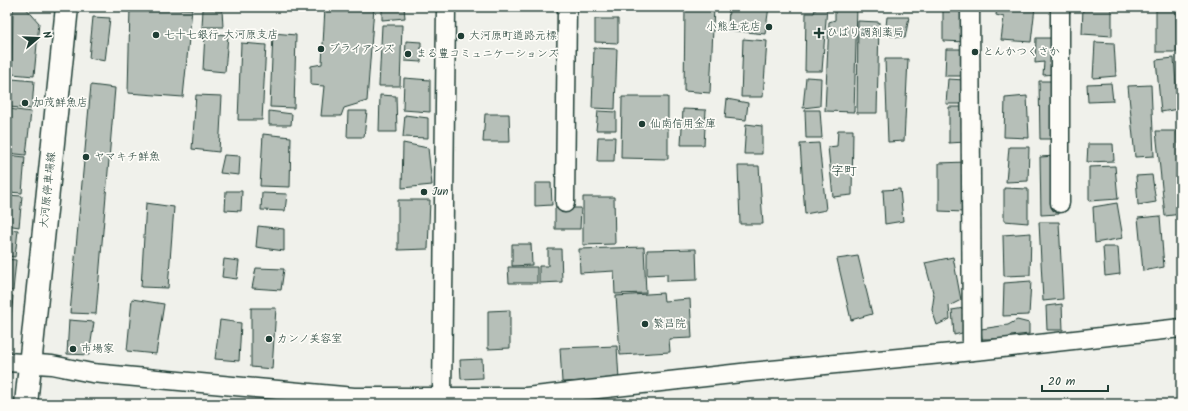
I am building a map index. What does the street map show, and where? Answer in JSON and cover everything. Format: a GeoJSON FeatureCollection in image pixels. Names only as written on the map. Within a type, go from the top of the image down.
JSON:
{"type":"FeatureCollection","features":[{"type":"Feature","properties":{"kind":"main road","name":"大河原停車場線"},"geometry":{"type":"LineString","coordinates":[[26,404],[67,7]]}},
{"type":"Feature","properties":{"kind":"street"},"geometry":{"type":"LineString","coordinates":[[442,398],[446,7]]}},
{"type":"Feature","properties":{"kind":"street"},"geometry":{"type":"LineString","coordinates":[[565,203],[567,7]]}},
{"type":"Feature","properties":{"kind":"street"},"geometry":{"type":"LineString","coordinates":[[970,7],[972,351]]}},
{"type":"Feature","properties":{"kind":"street"},"geometry":{"type":"LineString","coordinates":[[1060,7],[1060,203]]}},
{"type":"Feature","properties":{"kind":"street"},"geometry":{"type":"LineString","coordinates":[[7,362],[30,368],[52,365],[92,373],[354,397],[526,397],[750,372],[972,351],[1181,328]]}},
{"type":"Feature","properties":{"kind":"building"},"geometry":{"type":"Polygon","coordinates":[[[13,7],[25,7],[39,23],[34,76],[12,74],[13,7]]]}},
{"type":"Feature","properties":{"kind":"building"},"geometry":{"type":"Polygon","coordinates":[[[130,7],[192,9],[183,97],[128,93],[130,7]]]}},
{"type":"Feature","properties":{"kind":"building"},"geometry":{"type":"Polygon","coordinates":[[[325,7],[374,7],[367,101],[344,108],[341,116],[321,116],[324,86],[311,85],[311,66],[322,64],[325,7]]]}},
{"type":"Feature","properties":{"kind":"building"},"geometry":{"type":"Polygon","coordinates":[[[382,7],[404,7],[405,18],[382,20],[382,7]]]}},
{"type":"Feature","properties":{"kind":"building"},"geometry":{"type":"Polygon","coordinates":[[[685,7],[714,7],[710,93],[684,91],[685,7]]]}},
{"type":"Feature","properties":{"kind":"building"},"geometry":{"type":"Polygon","coordinates":[[[729,7],[769,7],[765,34],[728,30],[729,7]]]}},
{"type":"Feature","properties":{"kind":"building"},"geometry":{"type":"Polygon","coordinates":[[[816,7],[827,7],[822,71],[805,71],[806,13],[814,13],[816,7]]]}},
{"type":"Feature","properties":{"kind":"building"},"geometry":{"type":"Polygon","coordinates":[[[835,7],[857,7],[854,112],[825,111],[829,22],[835,20],[835,7]]]}},
{"type":"Feature","properties":{"kind":"building"},"geometry":{"type":"Polygon","coordinates":[[[943,7],[964,7],[966,42],[943,41],[943,7]]]}},
{"type":"Feature","properties":{"kind":"building"},"geometry":{"type":"Polygon","coordinates":[[[997,7],[1035,7],[1031,42],[1001,40],[1004,17],[996,15],[997,7]]]}},
{"type":"Feature","properties":{"kind":"building"},"geometry":{"type":"Polygon","coordinates":[[[1083,7],[1112,7],[1112,36],[1082,34],[1083,7]]]}},
{"type":"Feature","properties":{"kind":"building"},"geometry":{"type":"Polygon","coordinates":[[[1156,7],[1176,7],[1177,52],[1156,52],[1156,7]]]}},
{"type":"Feature","properties":{"kind":"building"},"geometry":{"type":"Polygon","coordinates":[[[203,9],[222,10],[223,27],[202,27],[203,9]]]}},
{"type":"Feature","properties":{"kind":"building"},"geometry":{"type":"Polygon","coordinates":[[[93,17],[110,18],[105,61],[89,58],[93,17]]]}},
{"type":"Feature","properties":{"kind":"building"},"geometry":{"type":"Polygon","coordinates":[[[887,17],[909,17],[905,38],[885,35],[887,17]]]}},
{"type":"Feature","properties":{"kind":"building"},"geometry":{"type":"Polygon","coordinates":[[[595,19],[618,19],[618,43],[595,42],[595,19]]]}},
{"type":"Feature","properties":{"kind":"building"},"geometry":{"type":"Polygon","coordinates":[[[858,21],[879,22],[877,113],[857,113],[858,21]]]}},
{"type":"Feature","properties":{"kind":"building"},"geometry":{"type":"Polygon","coordinates":[[[382,25],[402,25],[400,86],[379,86],[382,25]]]}},
{"type":"Feature","properties":{"kind":"building"},"geometry":{"type":"Polygon","coordinates":[[[7,28],[9,28],[8,84],[7,84],[7,28]]]}},
{"type":"Feature","properties":{"kind":"building"},"geometry":{"type":"Polygon","coordinates":[[[205,33],[228,35],[225,72],[203,70],[205,33]]]}},
{"type":"Feature","properties":{"kind":"building"},"geometry":{"type":"Polygon","coordinates":[[[273,33],[296,35],[294,108],[270,107],[273,33]]]}},
{"type":"Feature","properties":{"kind":"building"},"geometry":{"type":"Polygon","coordinates":[[[1036,38],[1054,38],[1056,74],[1043,75],[1044,62],[1035,63],[1036,38]]]}},
{"type":"Feature","properties":{"kind":"building"},"geometry":{"type":"Polygon","coordinates":[[[743,39],[767,41],[763,97],[741,97],[743,39]]]}},
{"type":"Feature","properties":{"kind":"building"},"geometry":{"type":"Polygon","coordinates":[[[406,41],[421,42],[421,62],[405,61],[406,41]]]}},
{"type":"Feature","properties":{"kind":"building"},"geometry":{"type":"Polygon","coordinates":[[[1095,42],[1114,43],[1116,76],[1093,78],[1095,42]]]}},
{"type":"Feature","properties":{"kind":"building"},"geometry":{"type":"Polygon","coordinates":[[[241,43],[266,45],[262,120],[238,120],[241,43]]]}},
{"type":"Feature","properties":{"kind":"building"},"geometry":{"type":"Polygon","coordinates":[[[594,48],[617,49],[615,109],[592,108],[594,48]]]}},
{"type":"Feature","properties":{"kind":"building"},"geometry":{"type":"Polygon","coordinates":[[[946,49],[966,49],[965,76],[945,76],[946,49]]]}},
{"type":"Feature","properties":{"kind":"building"},"geometry":{"type":"Polygon","coordinates":[[[1174,58],[1178,109],[1161,112],[1156,60],[1174,58]]]}},
{"type":"Feature","properties":{"kind":"building"},"geometry":{"type":"Polygon","coordinates":[[[885,59],[908,59],[904,141],[888,142],[885,59]]]}},
{"type":"Feature","properties":{"kind":"building"},"geometry":{"type":"Polygon","coordinates":[[[806,77],[821,78],[820,106],[803,108],[806,77]]]}},
{"type":"Feature","properties":{"kind":"building"},"geometry":{"type":"Polygon","coordinates":[[[404,78],[430,80],[430,112],[403,110],[404,78]]]}},
{"type":"Feature","properties":{"kind":"building"},"geometry":{"type":"Polygon","coordinates":[[[12,79],[34,81],[32,109],[9,107],[12,79]]]}},
{"type":"Feature","properties":{"kind":"building"},"geometry":{"type":"Polygon","coordinates":[[[948,79],[965,80],[965,104],[946,104],[948,79]]]}},
{"type":"Feature","properties":{"kind":"building"},"geometry":{"type":"Polygon","coordinates":[[[1039,81],[1056,81],[1056,139],[1040,139],[1039,81]]]}},
{"type":"Feature","properties":{"kind":"building"},"geometry":{"type":"Polygon","coordinates":[[[1111,83],[1113,101],[1088,102],[1087,84],[1111,83]]]}},
{"type":"Feature","properties":{"kind":"building"},"geometry":{"type":"Polygon","coordinates":[[[91,85],[115,88],[96,314],[70,313],[91,85]]]}},
{"type":"Feature","properties":{"kind":"building"},"geometry":{"type":"Polygon","coordinates":[[[1151,85],[1154,156],[1135,157],[1128,86],[1151,85]]]}},
{"type":"Feature","properties":{"kind":"building"},"geometry":{"type":"Polygon","coordinates":[[[196,95],[222,96],[219,152],[192,149],[196,95]]]}},
{"type":"Feature","properties":{"kind":"building"},"geometry":{"type":"Polygon","coordinates":[[[380,95],[396,96],[397,132],[379,132],[380,95]]]}},
{"type":"Feature","properties":{"kind":"building"},"geometry":{"type":"Polygon","coordinates":[[[1027,96],[1029,138],[1004,137],[1005,98],[1027,96]]]}},
{"type":"Feature","properties":{"kind":"building"},"geometry":{"type":"Polygon","coordinates":[[[622,97],[668,97],[668,159],[621,158],[622,97]]]}},
{"type":"Feature","properties":{"kind":"building"},"geometry":{"type":"Polygon","coordinates":[[[727,99],[748,103],[746,120],[725,118],[727,99]]]}},
{"type":"Feature","properties":{"kind":"building"},"geometry":{"type":"Polygon","coordinates":[[[949,107],[965,107],[966,142],[949,143],[949,107]]]}},
{"type":"Feature","properties":{"kind":"building"},"geometry":{"type":"Polygon","coordinates":[[[9,109],[31,112],[26,155],[7,153],[9,109]]]}},
{"type":"Feature","properties":{"kind":"building"},"geometry":{"type":"Polygon","coordinates":[[[683,109],[706,110],[704,145],[681,145],[683,109]]]}},
{"type":"Feature","properties":{"kind":"building"},"geometry":{"type":"Polygon","coordinates":[[[805,110],[820,110],[822,138],[806,138],[805,110]]]}},
{"type":"Feature","properties":{"kind":"building"},"geometry":{"type":"Polygon","coordinates":[[[269,111],[292,114],[291,125],[269,125],[269,111]]]}},
{"type":"Feature","properties":{"kind":"building"},"geometry":{"type":"Polygon","coordinates":[[[348,111],[367,111],[364,137],[347,137],[348,111]]]}},
{"type":"Feature","properties":{"kind":"building"},"geometry":{"type":"Polygon","coordinates":[[[598,111],[616,112],[616,130],[596,130],[598,111]]]}},
{"type":"Feature","properties":{"kind":"building"},"geometry":{"type":"Polygon","coordinates":[[[485,114],[509,114],[510,142],[483,142],[485,114]]]}},
{"type":"Feature","properties":{"kind":"building"},"geometry":{"type":"Polygon","coordinates":[[[405,115],[428,118],[428,138],[403,137],[405,115]]]}},
{"type":"Feature","properties":{"kind":"building"},"geometry":{"type":"Polygon","coordinates":[[[746,124],[762,126],[762,154],[744,154],[746,124]]]}},
{"type":"Feature","properties":{"kind":"building"},"geometry":{"type":"Polygon","coordinates":[[[838,130],[853,130],[852,195],[833,197],[828,147],[837,146],[838,130]]]}},
{"type":"Feature","properties":{"kind":"building"},"geometry":{"type":"Polygon","coordinates":[[[1156,131],[1177,131],[1181,182],[1181,214],[1165,216],[1156,131]]]}},
{"type":"Feature","properties":{"kind":"building"},"geometry":{"type":"Polygon","coordinates":[[[263,134],[291,137],[290,187],[260,186],[263,134]]]}},
{"type":"Feature","properties":{"kind":"building"},"geometry":{"type":"Polygon","coordinates":[[[598,137],[615,137],[614,161],[597,161],[598,137]]]}},
{"type":"Feature","properties":{"kind":"building"},"geometry":{"type":"Polygon","coordinates":[[[403,143],[428,148],[432,185],[402,188],[403,143]]]}},
{"type":"Feature","properties":{"kind":"building"},"geometry":{"type":"Polygon","coordinates":[[[819,143],[826,210],[805,214],[800,144],[819,143]]]}},
{"type":"Feature","properties":{"kind":"building"},"geometry":{"type":"Polygon","coordinates":[[[1088,144],[1113,144],[1114,161],[1087,162],[1088,144]]]}},
{"type":"Feature","properties":{"kind":"building"},"geometry":{"type":"Polygon","coordinates":[[[1009,147],[1029,147],[1028,181],[1006,182],[1009,147]]]}},
{"type":"Feature","properties":{"kind":"building"},"geometry":{"type":"Polygon","coordinates":[[[7,155],[25,157],[22,193],[7,192],[7,155]]]}},
{"type":"Feature","properties":{"kind":"building"},"geometry":{"type":"Polygon","coordinates":[[[224,155],[240,156],[239,175],[220,173],[224,155]]]}},
{"type":"Feature","properties":{"kind":"building"},"geometry":{"type":"Polygon","coordinates":[[[1056,156],[1059,214],[1041,215],[1040,157],[1056,156]]]}},
{"type":"Feature","properties":{"kind":"building"},"geometry":{"type":"Polygon","coordinates":[[[966,162],[964,212],[939,211],[939,163],[966,162]]]}},
{"type":"Feature","properties":{"kind":"building"},"geometry":{"type":"Polygon","coordinates":[[[738,166],[759,166],[763,224],[740,224],[738,166]]]}},
{"type":"Feature","properties":{"kind":"building"},"geometry":{"type":"Polygon","coordinates":[[[1115,166],[1118,199],[1089,201],[1089,167],[1115,166]]]}},
{"type":"Feature","properties":{"kind":"building"},"geometry":{"type":"Polygon","coordinates":[[[1152,175],[1156,202],[1138,205],[1136,176],[1152,175]]]}},
{"type":"Feature","properties":{"kind":"building"},"geometry":{"type":"Polygon","coordinates":[[[535,183],[551,183],[552,205],[535,206],[535,183]]]}},
{"type":"Feature","properties":{"kind":"building"},"geometry":{"type":"Polygon","coordinates":[[[1004,188],[1028,189],[1028,223],[1004,221],[1004,188]]]}},
{"type":"Feature","properties":{"kind":"building"},"geometry":{"type":"Polygon","coordinates":[[[900,189],[903,221],[885,224],[883,190],[900,189]]]}},
{"type":"Feature","properties":{"kind":"building"},"geometry":{"type":"Polygon","coordinates":[[[226,191],[242,191],[241,211],[225,210],[226,191]]]}},
{"type":"Feature","properties":{"kind":"building"},"geometry":{"type":"Polygon","coordinates":[[[262,193],[287,194],[285,211],[261,210],[262,193]]]}},
{"type":"Feature","properties":{"kind":"building"},"geometry":{"type":"Polygon","coordinates":[[[7,195],[22,196],[19,227],[7,225],[7,195]]]}},
{"type":"Feature","properties":{"kind":"building"},"geometry":{"type":"Polygon","coordinates":[[[583,197],[614,197],[615,244],[583,245],[583,197]]]}},
{"type":"Feature","properties":{"kind":"building"},"geometry":{"type":"Polygon","coordinates":[[[398,200],[430,200],[428,249],[398,250],[398,200]]]}},
{"type":"Feature","properties":{"kind":"building"},"geometry":{"type":"Polygon","coordinates":[[[146,203],[174,207],[168,288],[141,287],[146,203]]]}},
{"type":"Feature","properties":{"kind":"building"},"geometry":{"type":"Polygon","coordinates":[[[1117,203],[1123,238],[1095,243],[1093,207],[1117,203]]]}},
{"type":"Feature","properties":{"kind":"building"},"geometry":{"type":"Polygon","coordinates":[[[555,208],[581,208],[580,229],[555,229],[555,208]]]}},
{"type":"Feature","properties":{"kind":"building"},"geometry":{"type":"Polygon","coordinates":[[[1160,216],[1164,267],[1143,271],[1138,218],[1160,216]]]}},
{"type":"Feature","properties":{"kind":"building"},"geometry":{"type":"Polygon","coordinates":[[[1039,222],[1059,222],[1063,299],[1043,301],[1039,222]]]}},
{"type":"Feature","properties":{"kind":"building"},"geometry":{"type":"Polygon","coordinates":[[[258,226],[284,229],[284,251],[256,247],[258,226]]]}},
{"type":"Feature","properties":{"kind":"building"},"geometry":{"type":"Polygon","coordinates":[[[7,229],[18,230],[15,257],[7,256],[7,229]]]}},
{"type":"Feature","properties":{"kind":"building"},"geometry":{"type":"Polygon","coordinates":[[[1031,233],[1030,275],[1004,276],[1003,235],[1031,233]]]}},
{"type":"Feature","properties":{"kind":"building"},"geometry":{"type":"Polygon","coordinates":[[[512,244],[531,244],[532,265],[512,266],[512,244]]]}},
{"type":"Feature","properties":{"kind":"building"},"geometry":{"type":"Polygon","coordinates":[[[644,247],[646,293],[615,294],[614,271],[580,273],[579,249],[644,247]]]}},
{"type":"Feature","properties":{"kind":"building"},"geometry":{"type":"Polygon","coordinates":[[[1103,247],[1118,247],[1120,274],[1105,276],[1103,247]]]}},
{"type":"Feature","properties":{"kind":"building"},"geometry":{"type":"Polygon","coordinates":[[[548,249],[561,249],[562,282],[539,283],[539,266],[548,266],[548,249]]]}},
{"type":"Feature","properties":{"kind":"building"},"geometry":{"type":"Polygon","coordinates":[[[696,249],[697,280],[667,281],[667,274],[647,275],[647,250],[696,249]]]}},
{"type":"Feature","properties":{"kind":"building"},"geometry":{"type":"Polygon","coordinates":[[[858,256],[872,314],[851,320],[837,259],[858,256]]]}},
{"type":"Feature","properties":{"kind":"building"},"geometry":{"type":"Polygon","coordinates":[[[953,257],[961,300],[949,306],[950,319],[937,325],[932,310],[934,296],[925,263],[953,257]]]}},
{"type":"Feature","properties":{"kind":"building"},"geometry":{"type":"Polygon","coordinates":[[[7,259],[16,260],[13,291],[7,290],[7,259]]]}},
{"type":"Feature","properties":{"kind":"building"},"geometry":{"type":"Polygon","coordinates":[[[224,259],[239,261],[237,279],[222,277],[224,259]]]}},
{"type":"Feature","properties":{"kind":"building"},"geometry":{"type":"Polygon","coordinates":[[[508,267],[537,267],[537,283],[509,283],[508,267]]]}},
{"type":"Feature","properties":{"kind":"building"},"geometry":{"type":"Polygon","coordinates":[[[256,268],[284,269],[281,290],[252,288],[256,268]]]}},
{"type":"Feature","properties":{"kind":"building"},"geometry":{"type":"Polygon","coordinates":[[[1031,281],[1029,315],[1003,316],[1004,283],[1031,281]]]}},
{"type":"Feature","properties":{"kind":"building"},"geometry":{"type":"Polygon","coordinates":[[[663,293],[664,301],[690,299],[692,338],[669,339],[670,352],[620,355],[616,296],[663,293]]]}},
{"type":"Feature","properties":{"kind":"building"},"geometry":{"type":"Polygon","coordinates":[[[7,295],[13,296],[8,352],[7,352],[7,295]]]}},
{"type":"Feature","properties":{"kind":"building"},"geometry":{"type":"Polygon","coordinates":[[[132,299],[164,304],[156,354],[127,351],[132,299]]]}},
{"type":"Feature","properties":{"kind":"building"},"geometry":{"type":"Polygon","coordinates":[[[1062,304],[1063,330],[1047,330],[1046,306],[1062,304]]]}},
{"type":"Feature","properties":{"kind":"building"},"geometry":{"type":"Polygon","coordinates":[[[251,308],[276,308],[272,369],[251,367],[251,308]]]}},
{"type":"Feature","properties":{"kind":"building"},"geometry":{"type":"Polygon","coordinates":[[[964,308],[966,332],[954,335],[952,310],[964,308]]]}},
{"type":"Feature","properties":{"kind":"building"},"geometry":{"type":"Polygon","coordinates":[[[510,310],[510,348],[488,349],[488,311],[510,310]]]}},
{"type":"Feature","properties":{"kind":"building"},"geometry":{"type":"Polygon","coordinates":[[[69,320],[94,322],[89,355],[67,354],[69,320]]]}},
{"type":"Feature","properties":{"kind":"building"},"geometry":{"type":"Polygon","coordinates":[[[220,320],[241,323],[239,361],[215,359],[220,320]]]}},
{"type":"Feature","properties":{"kind":"building"},"geometry":{"type":"Polygon","coordinates":[[[1017,320],[1029,323],[1029,334],[1011,336],[1006,339],[982,339],[981,329],[1008,325],[1017,320]]]}},
{"type":"Feature","properties":{"kind":"building"},"geometry":{"type":"Polygon","coordinates":[[[617,346],[619,380],[562,382],[560,348],[617,346]]]}},
{"type":"Feature","properties":{"kind":"building"},"geometry":{"type":"Polygon","coordinates":[[[482,359],[483,378],[461,379],[460,360],[482,359]]]}},
{"type":"Feature","properties":{"kind":"place","name":"小熊生花店"},"geometry":{"type":"Point","coordinates":[769,27]}},
{"type":"Feature","properties":{"kind":"place","name":"ひばり調剤薬局"},"geometry":{"type":"Point","coordinates":[819,33]}},
{"type":"Feature","properties":{"kind":"place","name":"七十七銀行 大河原支店"},"geometry":{"type":"Point","coordinates":[156,35]}},
{"type":"Feature","properties":{"kind":"place","name":"大河原町道路元標"},"geometry":{"type":"Point","coordinates":[461,36]}},
{"type":"Feature","properties":{"kind":"place","name":"ブライアンズ"},"geometry":{"type":"Point","coordinates":[321,49]}},
{"type":"Feature","properties":{"kind":"place","name":"とんかつくさか"},"geometry":{"type":"Point","coordinates":[975,52]}},
{"type":"Feature","properties":{"kind":"place","name":"まる豊コミュニケーションズ"},"geometry":{"type":"Point","coordinates":[408,54]}},
{"type":"Feature","properties":{"kind":"place","name":"加茂鮮魚店"},"geometry":{"type":"Point","coordinates":[25,103]}},
{"type":"Feature","properties":{"kind":"place","name":"仙南信用金庫"},"geometry":{"type":"Point","coordinates":[642,124]}},
{"type":"Feature","properties":{"kind":"place","name":"ヤマキチ鮮魚"},"geometry":{"type":"Point","coordinates":[86,157]}},
{"type":"Feature","properties":{"kind":"place","name":"Jun"},"geometry":{"type":"Point","coordinates":[424,192]}},
{"type":"Feature","properties":{"kind":"place","name":"繁昌院"},"geometry":{"type":"Point","coordinates":[645,324]}},
{"type":"Feature","properties":{"kind":"place","name":"カンノ美容室"},"geometry":{"type":"Point","coordinates":[269,339]}},
{"type":"Feature","properties":{"kind":"place","name":"市場家"},"geometry":{"type":"Point","coordinates":[73,349]}},
{"type":"Feature","properties":{"kind":"district","name":"字町"},"geometry":{"type":"Point","coordinates":[844,171]}}]}
